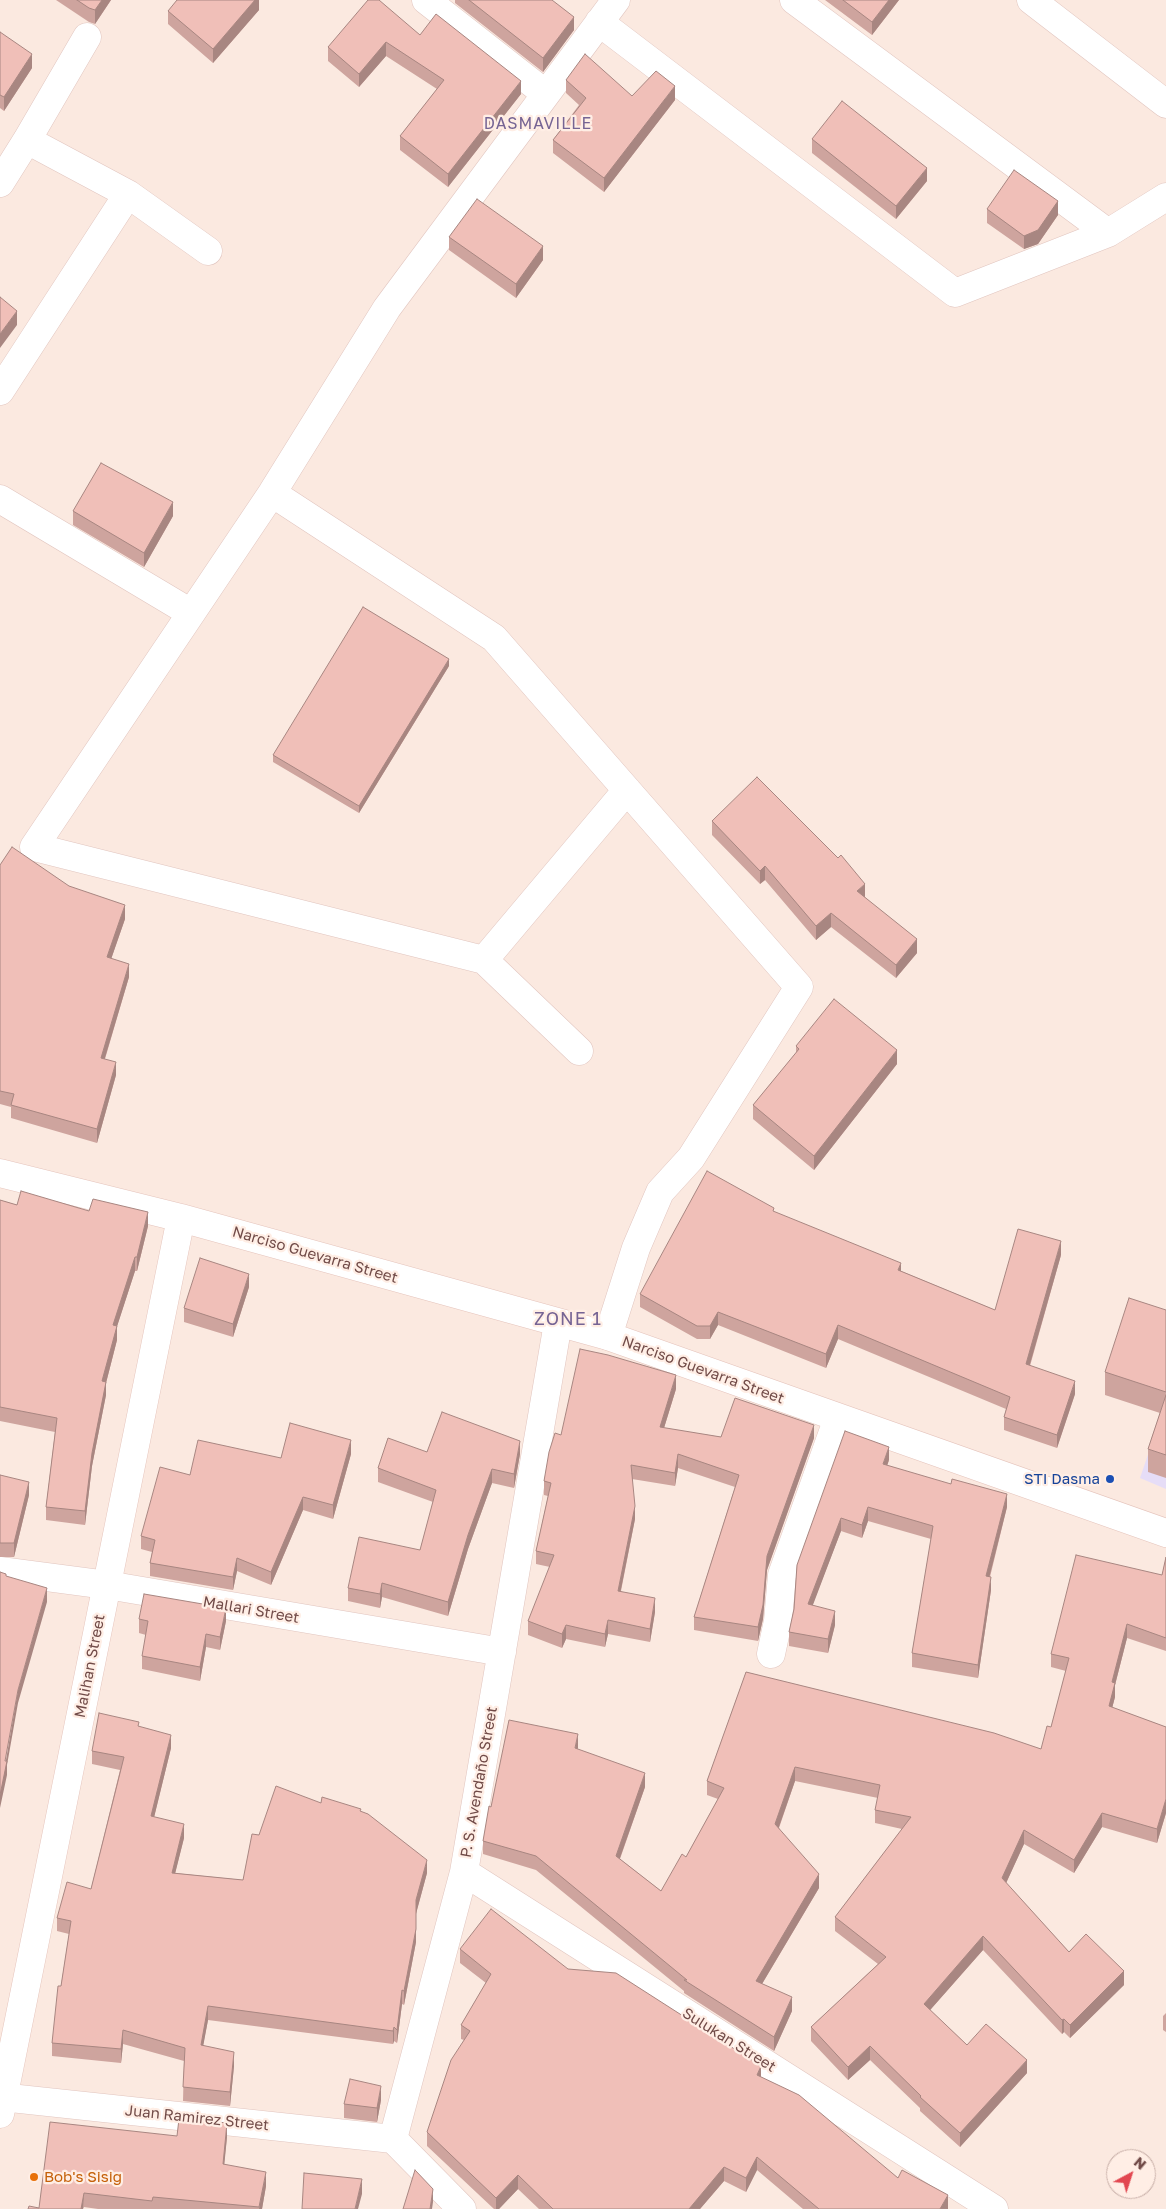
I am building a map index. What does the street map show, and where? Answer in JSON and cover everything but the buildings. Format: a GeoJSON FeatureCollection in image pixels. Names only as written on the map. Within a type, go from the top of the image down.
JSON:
{"type":"FeatureCollection","features":[{"type":"Feature","properties":{"kind":"street"},"geometry":{"type":"LineString","coordinates":[[426,0],[546,94]]}},
{"type":"Feature","properties":{"kind":"street"},"geometry":{"type":"LineString","coordinates":[[579,1052],[484,960],[34,847],[272,493],[387,308],[616,0]]}},
{"type":"Feature","properties":{"kind":"street"},"geometry":{"type":"LineString","coordinates":[[794,0],[1108,232]]}},
{"type":"Feature","properties":{"kind":"street"},"geometry":{"type":"LineString","coordinates":[[1031,0],[1166,104]]}},
{"type":"Feature","properties":{"kind":"street"},"geometry":{"type":"LineString","coordinates":[[599,22],[956,292],[1108,232],[1166,197]]}},
{"type":"Feature","properties":{"kind":"street"},"geometry":{"type":"LineString","coordinates":[[0,183],[87,37]]}},
{"type":"Feature","properties":{"kind":"street"},"geometry":{"type":"LineString","coordinates":[[27,140],[128,194],[208,251]]}},
{"type":"Feature","properties":{"kind":"street"},"geometry":{"type":"LineString","coordinates":[[0,391],[128,194]]}},
{"type":"Feature","properties":{"kind":"street"},"geometry":{"type":"LineString","coordinates":[[272,493],[494,638],[799,986],[691,1158],[660,1192],[636,1248],[608,1336]]}},
{"type":"Feature","properties":{"kind":"street"},"geometry":{"type":"LineString","coordinates":[[0,499],[191,612]]}},
{"type":"Feature","properties":{"kind":"street"},"geometry":{"type":"LineString","coordinates":[[484,960],[627,790]]}},
{"type":"Feature","properties":{"kind":"street","name":"Narciso Guevarra Street"},"geometry":{"type":"LineString","coordinates":[[0,1173],[181,1218],[608,1336],[1166,1533]]}},
{"type":"Feature","properties":{"kind":"street","name":"Malihan Street"},"geometry":{"type":"LineString","coordinates":[[1,2103],[181,1218]]}},
{"type":"Feature","properties":{"kind":"street","name":"P. S. Avendaño Street"},"geometry":{"type":"LineString","coordinates":[[393,2139],[464,1872],[558,1323]]}},
{"type":"Feature","properties":{"kind":"street"},"geometry":{"type":"LineString","coordinates":[[771,1654],[778,1621],[782,1575],[838,1418]]}},
{"type":"Feature","properties":{"kind":"street","name":"Mallari Street"},"geometry":{"type":"LineString","coordinates":[[0,1571],[107,1585],[502,1652]]}},
{"type":"Feature","properties":{"kind":"street","name":"Sulukan Street"},"geometry":{"type":"LineString","coordinates":[[464,1872],[994,2209]]}},
{"type":"Feature","properties":{"kind":"street","name":"Juan Ramirez Street"},"geometry":{"type":"LineString","coordinates":[[1,2103],[393,2139]]}},
{"type":"Feature","properties":{"kind":"street"},"geometry":{"type":"LineString","coordinates":[[393,2139],[462,2209]]}},
{"type":"Feature","properties":{"kind":"shaded area"},"geometry":{"type":"Polygon","coordinates":[[[1166,1402],[1166,1489],[1140,1478],[1166,1402]]]}},
{"type":"Feature","properties":{"kind":"place","name":"STI Dasma"},"geometry":{"type":"Point","coordinates":[1110,1479]}},
{"type":"Feature","properties":{"kind":"place","name":"Bob's Sisig"},"geometry":{"type":"Point","coordinates":[34,2177]}},
{"type":"Feature","properties":{"kind":"district","name":"DASMAVILLE"},"geometry":{"type":"Point","coordinates":[538,124]}},
{"type":"Feature","properties":{"kind":"district","name":"ZONE 1"},"geometry":{"type":"Point","coordinates":[568,1319]}}]}
